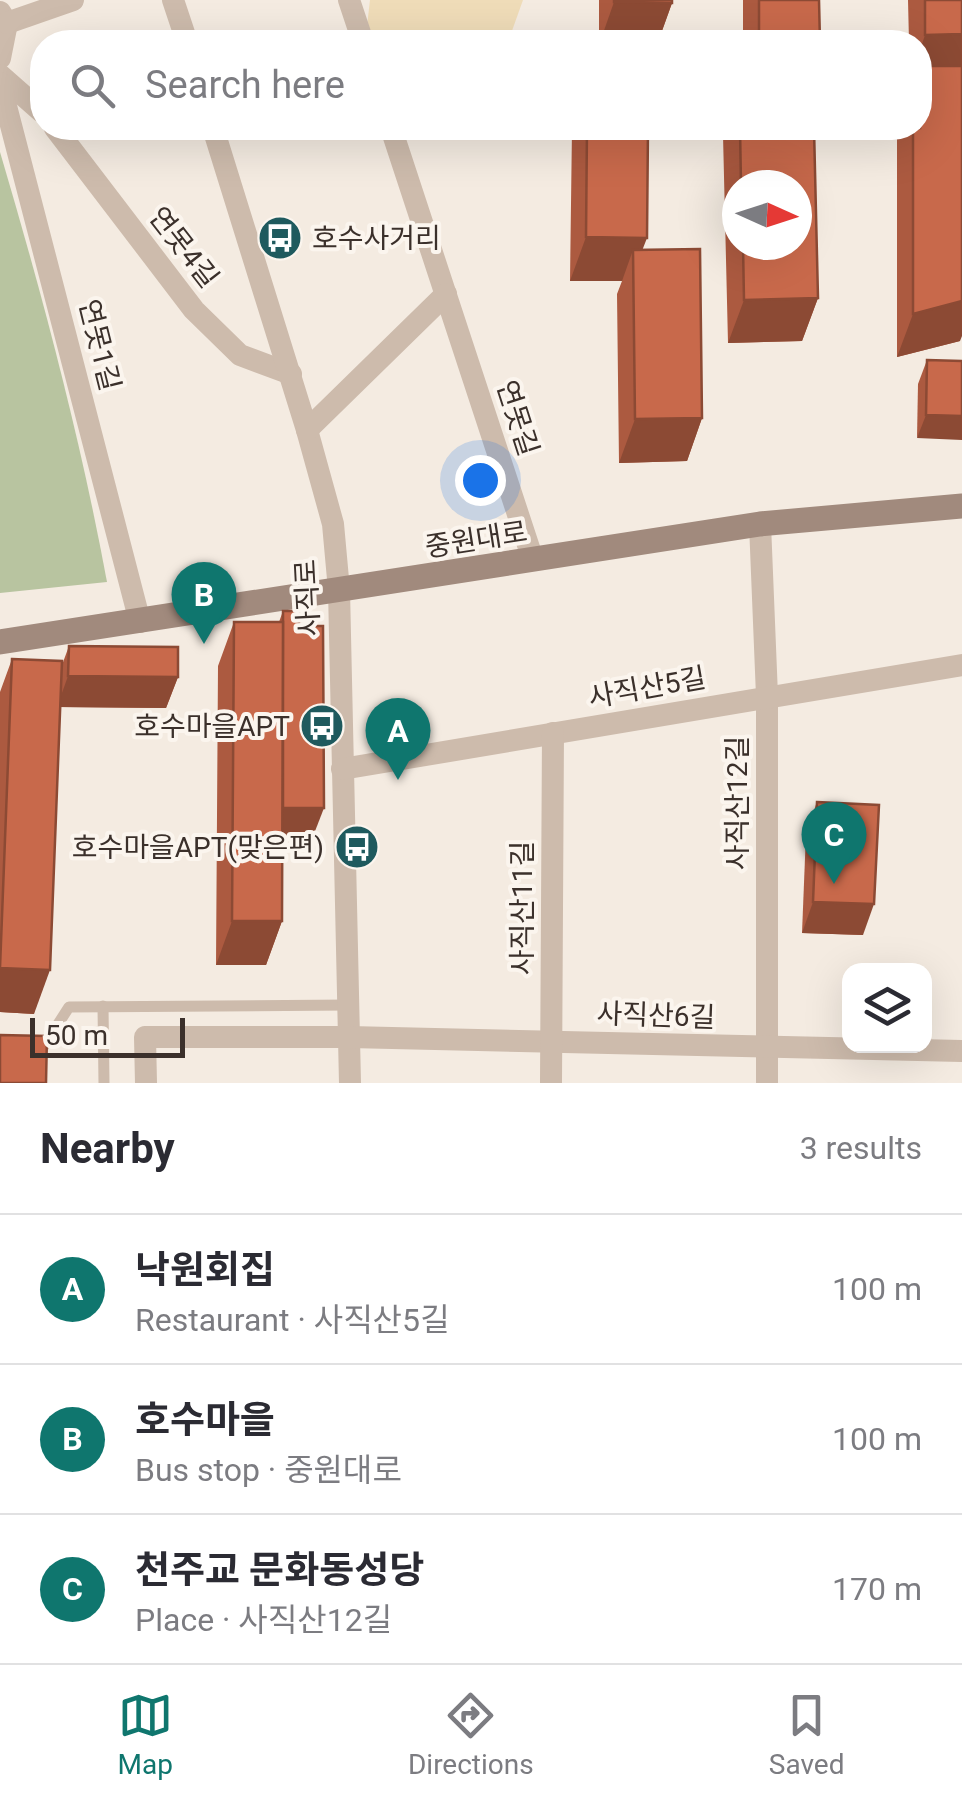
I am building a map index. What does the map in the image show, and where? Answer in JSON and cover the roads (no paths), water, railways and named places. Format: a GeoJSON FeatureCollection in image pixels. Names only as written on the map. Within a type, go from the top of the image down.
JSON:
{"type":"FeatureCollection","features":[{"type":"Feature","properties":{"kind":"street"},"geometry":{"type":"LineString","coordinates":[[0,58],[3,18],[73,0]]}},
{"type":"Feature","properties":{"kind":"street"},"geometry":{"type":"LineString","coordinates":[[173,0],[183,30]]}},
{"type":"Feature","properties":{"kind":"street"},"geometry":{"type":"LineString","coordinates":[[349,0],[359,30]]}},
{"type":"Feature","properties":{"kind":"street"},"geometry":{"type":"LineString","coordinates":[[0,75],[30,101]]}},
{"type":"Feature","properties":{"kind":"street","name":"연못1길"},"geometry":{"type":"LineString","coordinates":[[0,83],[140,622]]}},
{"type":"Feature","properties":{"kind":"street","name":"연못4길"},"geometry":{"type":"LineString","coordinates":[[64,140],[194,310],[240,356],[291,374]]}},
{"type":"Feature","properties":{"kind":"street","name":"사직로"},"geometry":{"type":"LineString","coordinates":[[217,140],[308,430],[333,524],[339,590],[350,1083]]}},
{"type":"Feature","properties":{"kind":"street","name":"연못길"},"geometry":{"type":"LineString","coordinates":[[395,140],[533,560]]}},
{"type":"Feature","properties":{"kind":"street"},"geometry":{"type":"LineString","coordinates":[[308,430],[446,294]]}},
{"type":"Feature","properties":{"kind":"street","name":"중원대로"},"geometry":{"type":"LineString","coordinates":[[0,642],[760,524],[962,506]]}},
{"type":"Feature","properties":{"kind":"street","name":"사직산12길"},"geometry":{"type":"LineString","coordinates":[[760,524],[766,696],[767,1083]]}},
{"type":"Feature","properties":{"kind":"street","name":"사직산5길"},"geometry":{"type":"LineString","coordinates":[[342,769],[962,665]]}},
{"type":"Feature","properties":{"kind":"street","name":"사직산11길"},"geometry":{"type":"LineString","coordinates":[[550,1083],[553,733]]}},
{"type":"Feature","properties":{"kind":"street","name":"사직산6길"},"geometry":{"type":"LineString","coordinates":[[146,1083],[144,1037],[349,1037],[962,1051]]}},
{"type":"Feature","properties":{"kind":"lane"},"geometry":{"type":"LineString","coordinates":[[42,1049],[69,1007],[349,1005]]}},
{"type":"Feature","properties":{"kind":"lane"},"geometry":{"type":"LineString","coordinates":[[103,1006],[104,1083]]}},
{"type":"Feature","properties":{"kind":"place","name":"호수사거리"},"geometry":{"type":"Point","coordinates":[280,238]}},
{"type":"Feature","properties":{"kind":"place","name":"호수마을"},"geometry":{"type":"Point","coordinates":[204,644]}},
{"type":"Feature","properties":{"kind":"place","name":"호수마을APT"},"geometry":{"type":"Point","coordinates":[322,726]}},
{"type":"Feature","properties":{"kind":"place","name":"낙원회집"},"geometry":{"type":"Point","coordinates":[398,780]}},
{"type":"Feature","properties":{"kind":"place","name":"호수마을APT(맞은편)"},"geometry":{"type":"Point","coordinates":[357,847]}},
{"type":"Feature","properties":{"kind":"place","name":"천주교 문화동성당"},"geometry":{"type":"Point","coordinates":[834,884]}}]}
